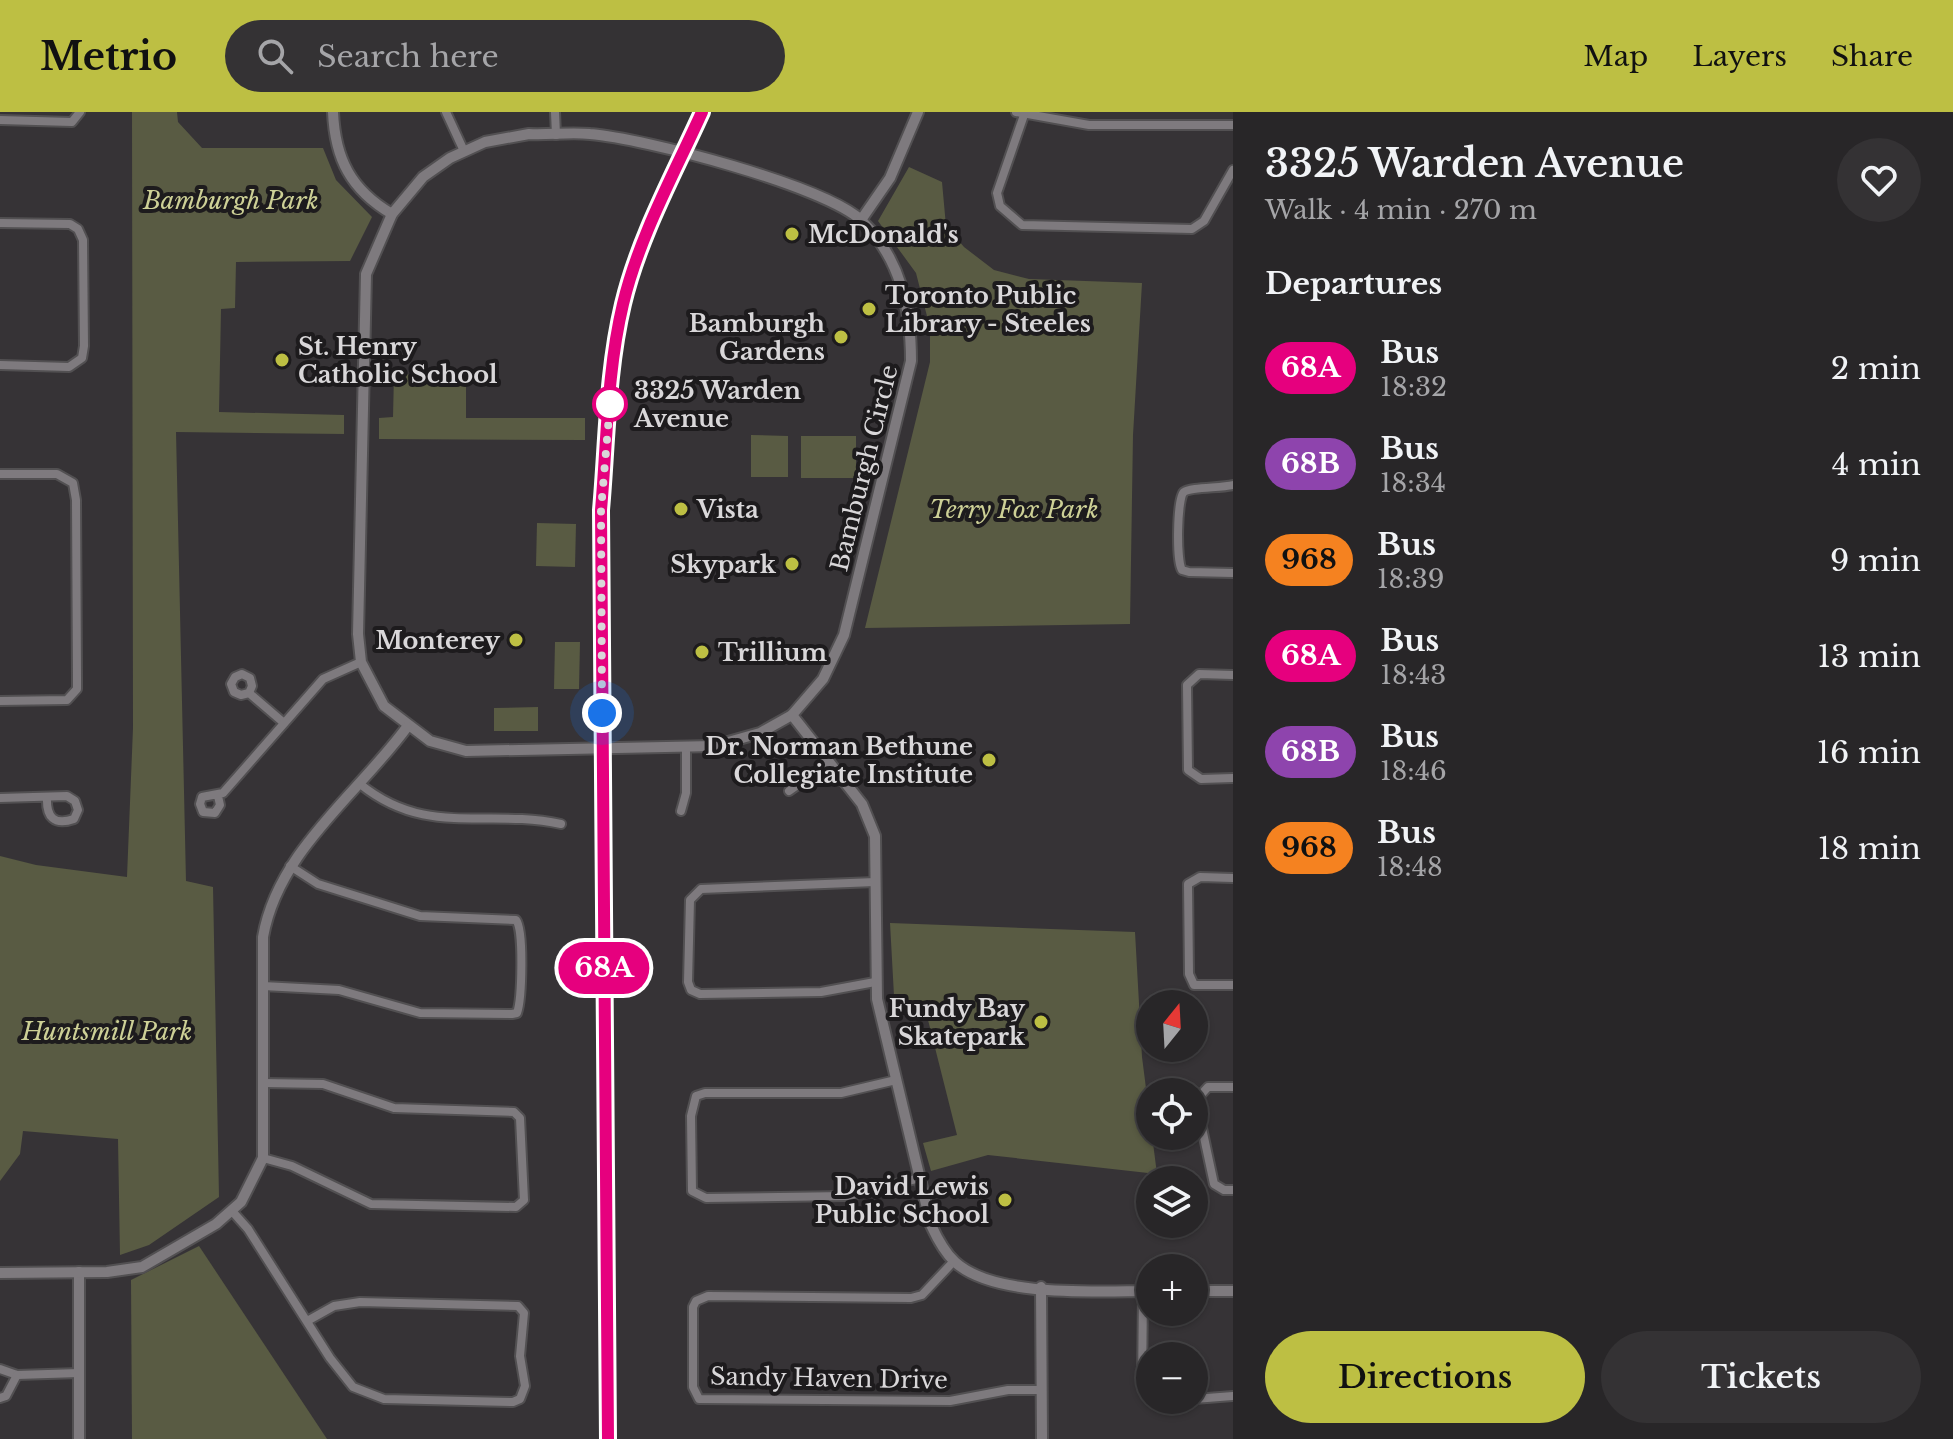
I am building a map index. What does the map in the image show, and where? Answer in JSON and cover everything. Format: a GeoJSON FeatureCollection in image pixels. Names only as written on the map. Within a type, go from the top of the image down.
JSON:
{"type":"FeatureCollection","features":[{"type":"Feature","properties":{"kind":"main road"},"geometry":{"type":"LineString","coordinates":[[608,1439],[601,510],[618,325],[636,260],[702,112]]}},
{"type":"Feature","properties":{"kind":"street"},"geometry":{"type":"LineString","coordinates":[[0,120],[72,122],[80,112]]}},
{"type":"Feature","properties":{"kind":"street"},"geometry":{"type":"LineString","coordinates":[[333,112],[334,140],[346,172],[365,196],[392,214]]}},
{"type":"Feature","properties":{"kind":"street"},"geometry":{"type":"LineString","coordinates":[[446,112],[464,151]]}},
{"type":"Feature","properties":{"kind":"street"},"geometry":{"type":"LineString","coordinates":[[555,112],[556,135]]}},
{"type":"Feature","properties":{"kind":"street"},"geometry":{"type":"LineString","coordinates":[[861,220],[890,178],[918,112]]}},
{"type":"Feature","properties":{"kind":"street"},"geometry":{"type":"LineString","coordinates":[[1233,125],[1089,125],[1020,114],[997,193],[1000,206],[1012,219],[1029,227],[1195,228],[1204,221],[1233,170]]}},
{"type":"Feature","properties":{"kind":"street","name":"Bamburgh Circle"},"geometry":{"type":"LineString","coordinates":[[556,135],[612,137],[683,154],[823,196],[861,220],[893,261],[911,325],[911,361],[844,635],[823,679],[792,715],[734,743],[686,750],[466,751],[430,741],[407,727],[384,706],[361,662],[358,634],[358,521],[363,293],[373,252],[392,214],[423,177],[464,151],[503,138],[556,135]]}},
{"type":"Feature","properties":{"kind":"street"},"geometry":{"type":"LineString","coordinates":[[0,223],[70,224],[78,229],[83,240],[84,346],[78,363],[69,367],[0,365]]}},
{"type":"Feature","properties":{"kind":"street"},"geometry":{"type":"LineString","coordinates":[[0,474],[57,474],[73,483],[76,500],[77,689],[67,700],[0,701]]}},
{"type":"Feature","properties":{"kind":"street"},"geometry":{"type":"LineString","coordinates":[[1233,485],[1191,488],[1182,493],[1176,557],[1182,570],[1189,572],[1233,573]]}},
{"type":"Feature","properties":{"kind":"street"},"geometry":{"type":"LineString","coordinates":[[218,796],[326,676],[361,662]]}},
{"type":"Feature","properties":{"kind":"street"},"geometry":{"type":"LineString","coordinates":[[1233,675],[1199,674],[1187,685],[1188,770],[1201,779],[1233,778]]}},
{"type":"Feature","properties":{"kind":"street"},"geometry":{"type":"LineString","coordinates":[[249,693],[284,723]]}},
{"type":"Feature","properties":{"kind":"street"},"geometry":{"type":"LineString","coordinates":[[792,715],[869,816],[875,841],[875,982],[931,1225],[954,1261],[992,1280],[1041,1287],[1136,1291]]}},
{"type":"Feature","properties":{"kind":"street"},"geometry":{"type":"LineString","coordinates":[[0,1273],[142,1267],[232,1211],[252,1186],[263,1158],[263,937],[268,909],[290,866],[407,727]]}},
{"type":"Feature","properties":{"kind":"street"},"geometry":{"type":"LineString","coordinates":[[681,811],[686,793],[686,750]]}},
{"type":"Feature","properties":{"kind":"street"},"geometry":{"type":"LineString","coordinates":[[789,791],[830,762]]}},
{"type":"Feature","properties":{"kind":"street"},"geometry":{"type":"LineString","coordinates":[[360,784],[391,806],[437,819],[534,819],[561,824]]}},
{"type":"Feature","properties":{"kind":"street"},"geometry":{"type":"LineString","coordinates":[[0,798],[47,797]]}},
{"type":"Feature","properties":{"kind":"street"},"geometry":{"type":"LineString","coordinates":[[263,986],[339,990],[420,1013],[512,1014],[517,1013],[521,1001],[518,968],[522,931],[516,920],[420,916],[318,884],[290,866]]}},
{"type":"Feature","properties":{"kind":"street"},"geometry":{"type":"LineString","coordinates":[[1233,878],[1200,877],[1188,884],[1189,974],[1194,985],[1233,985]]}},
{"type":"Feature","properties":{"kind":"street"},"geometry":{"type":"LineString","coordinates":[[875,882],[701,889],[691,897],[689,906],[688,982],[691,990],[700,994],[821,992],[875,982]]}},
{"type":"Feature","properties":{"kind":"street"},"geometry":{"type":"LineString","coordinates":[[896,1080],[841,1093],[705,1093],[696,1096],[691,1116],[692,1191],[706,1198],[833,1197],[920,1178]]}},
{"type":"Feature","properties":{"kind":"street"},"geometry":{"type":"LineString","coordinates":[[263,1158],[292,1166],[371,1204],[516,1207],[524,1200],[520,1118],[514,1112],[394,1108],[323,1084],[264,1083]]}},
{"type":"Feature","properties":{"kind":"street"},"geometry":{"type":"LineString","coordinates":[[1233,1087],[1208,1087],[1196,1100],[1214,1184],[1224,1190],[1233,1190]]}},
{"type":"Feature","properties":{"kind":"street"},"geometry":{"type":"LineString","coordinates":[[232,1211],[353,1387],[378,1398],[513,1402],[520,1399],[524,1391],[520,1356],[524,1313],[518,1306],[360,1302],[334,1306],[309,1320]]}},
{"type":"Feature","properties":{"kind":"street","name":"Sandy Haven Drive"},"geometry":{"type":"LineString","coordinates":[[954,1261],[922,1295],[911,1298],[708,1296],[696,1301],[693,1307],[693,1387],[699,1399],[950,1401],[1008,1390],[1041,1390]]}},
{"type":"Feature","properties":{"kind":"street"},"geometry":{"type":"LineString","coordinates":[[79,1272],[79,1439]]}},
{"type":"Feature","properties":{"kind":"street"},"geometry":{"type":"LineString","coordinates":[[1041,1287],[1042,1439]]}},
{"type":"Feature","properties":{"kind":"street"},"geometry":{"type":"LineString","coordinates":[[1208,1291],[1233,1291]]}},
{"type":"Feature","properties":{"kind":"street"},"geometry":{"type":"LineString","coordinates":[[0,1369],[17,1375],[79,1373]]}},
{"type":"Feature","properties":{"kind":"street"},"geometry":{"type":"LineString","coordinates":[[0,1398],[6,1396],[17,1375]]}},
{"type":"Feature","properties":{"kind":"street"},"geometry":{"type":"LineString","coordinates":[[1208,1398],[1233,1396]]}},
{"type":"Feature","properties":{"kind":"green space","name":"Huntsmill Park"},"geometry":{"type":"Polygon","coordinates":[[[132,112],[177,112],[178,122],[202,148],[323,148],[336,180],[372,217],[350,261],[236,262],[235,308],[221,309],[219,412],[344,415],[344,434],[176,432],[186,881],[213,887],[219,1197],[149,1245],[120,1255],[118,1139],[23,1131],[20,1154],[0,1181],[0,856],[36,865],[127,877],[133,728],[132,112]]]}},
{"type":"Feature","properties":{"kind":"green space","name":"Terry Fox Park"},"geometry":{"type":"Polygon","coordinates":[[[909,167],[942,182],[946,226],[964,247],[994,270],[1029,279],[1142,283],[1133,435],[1130,624],[865,628],[930,362],[930,328],[916,273],[878,221],[909,167]]]}},
{"type":"Feature","properties":{"kind":"green space"},"geometry":{"type":"Polygon","coordinates":[[[394,374],[466,376],[466,418],[585,418],[585,440],[379,439],[379,418],[393,417],[394,374]]]}},
{"type":"Feature","properties":{"kind":"green space"},"geometry":{"type":"Polygon","coordinates":[[[751,435],[788,436],[788,477],[751,477],[751,435]]]}},
{"type":"Feature","properties":{"kind":"green space"},"geometry":{"type":"Polygon","coordinates":[[[801,436],[856,436],[856,478],[801,478],[801,436]]]}},
{"type":"Feature","properties":{"kind":"green space"},"geometry":{"type":"Polygon","coordinates":[[[537,523],[576,524],[575,567],[536,566],[537,523]]]}},
{"type":"Feature","properties":{"kind":"green space"},"geometry":{"type":"Polygon","coordinates":[[[555,642],[580,642],[579,689],[554,689],[555,642]]]}},
{"type":"Feature","properties":{"kind":"green space"},"geometry":{"type":"Polygon","coordinates":[[[538,707],[538,731],[494,731],[494,708],[538,707]]]}},
{"type":"Feature","properties":{"kind":"green space"},"geometry":{"type":"Polygon","coordinates":[[[890,923],[1135,932],[1138,990],[1136,1062],[1143,1062],[1145,1078],[1136,1078],[1136,1150],[1154,1150],[1156,1166],[1136,1166],[1136,1172],[988,1155],[931,1171],[923,1143],[957,1135],[926,1012],[895,1014],[890,923]]]}},
{"type":"Feature","properties":{"kind":"green space"},"geometry":{"type":"Polygon","coordinates":[[[199,1246],[327,1439],[132,1439],[131,1280],[199,1246]]]}},
{"type":"Feature","properties":{"kind":"bus line","name":"68A"},"geometry":{"type":"LineString","coordinates":[[608,1439],[601,510],[611,379],[623,302],[636,260],[702,112]]}},
{"type":"Feature","properties":{"kind":"place","name":"McDonald's"},"geometry":{"type":"Point","coordinates":[792,234]}},
{"type":"Feature","properties":{"kind":"place","name":"Toronto Public Library - Steeles"},"geometry":{"type":"Point","coordinates":[869,309]}},
{"type":"Feature","properties":{"kind":"place","name":"Bamburgh Gardens"},"geometry":{"type":"Point","coordinates":[841,337]}},
{"type":"Feature","properties":{"kind":"place","name":"St. Henry Catholic School"},"geometry":{"type":"Point","coordinates":[282,360]}},
{"type":"Feature","properties":{"kind":"place","name":"3325 Warden Avenue"},"geometry":{"type":"Point","coordinates":[610,404]}},
{"type":"Feature","properties":{"kind":"place","name":"Vista"},"geometry":{"type":"Point","coordinates":[681,509]}},
{"type":"Feature","properties":{"kind":"place","name":"Skypark"},"geometry":{"type":"Point","coordinates":[792,564]}},
{"type":"Feature","properties":{"kind":"place","name":"Monterey"},"geometry":{"type":"Point","coordinates":[516,640]}},
{"type":"Feature","properties":{"kind":"place","name":"Trillium"},"geometry":{"type":"Point","coordinates":[702,652]}},
{"type":"Feature","properties":{"kind":"place","name":"Dr. Norman Bethune Collegiate Institute"},"geometry":{"type":"Point","coordinates":[989,760]}},
{"type":"Feature","properties":{"kind":"place","name":"Fundy Bay Skatepark"},"geometry":{"type":"Point","coordinates":[1041,1022]}},
{"type":"Feature","properties":{"kind":"place","name":"David Lewis Public School"},"geometry":{"type":"Point","coordinates":[1005,1200]}},
{"type":"Feature","properties":{"kind":"route"},"geometry":{"type":"LineString","coordinates":[[602,713],[601,510],[610,404]]}},
{"type":"Feature","properties":{"kind":"park label","name":"Bamburgh Park"},"geometry":{"type":"Point","coordinates":[231,200]}}]}
